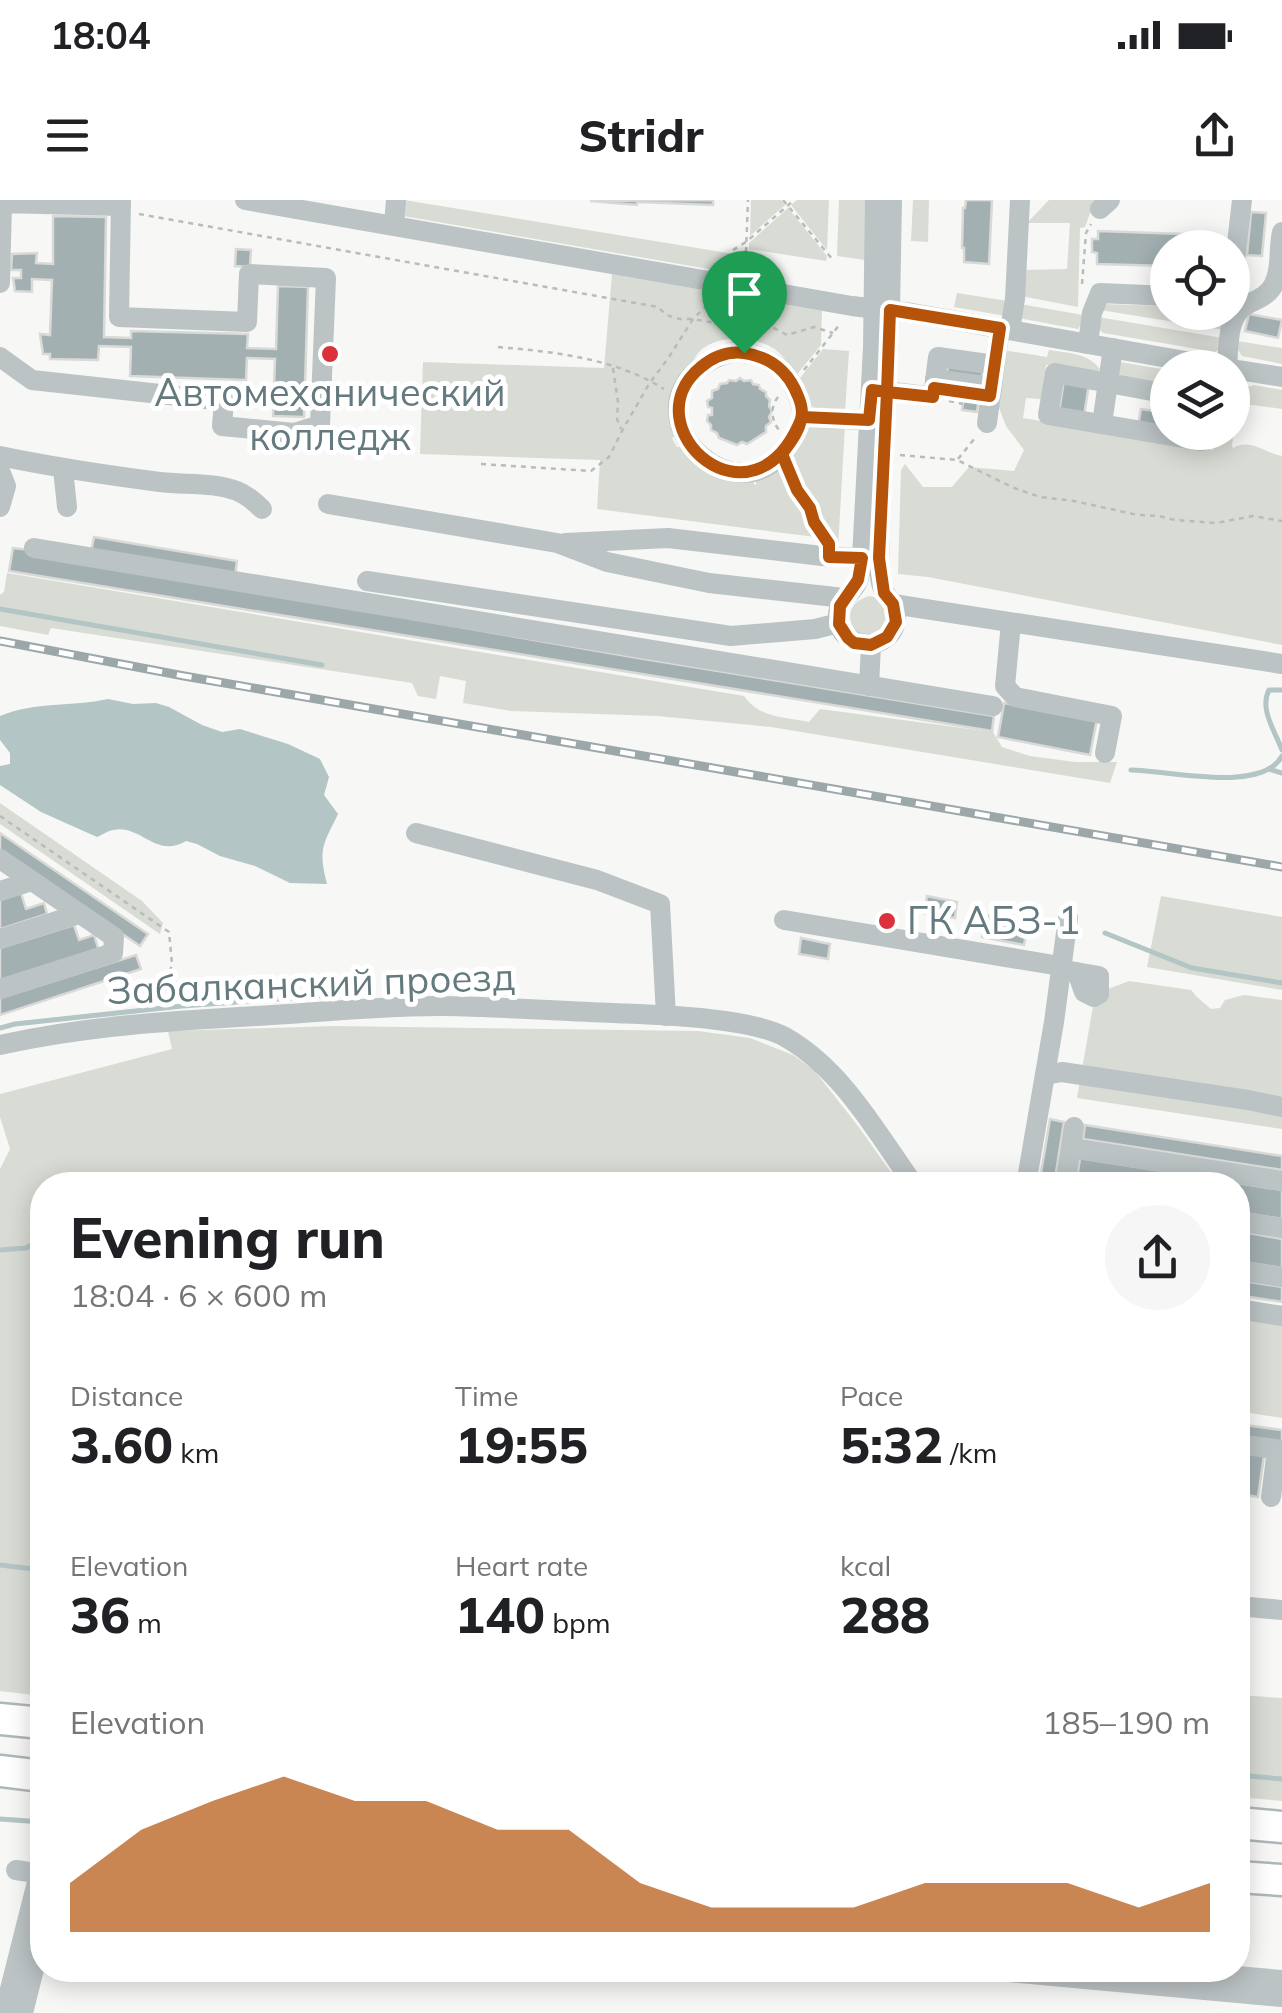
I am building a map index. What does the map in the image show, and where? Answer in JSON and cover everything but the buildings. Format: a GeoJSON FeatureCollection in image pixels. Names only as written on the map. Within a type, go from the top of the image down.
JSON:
{"type":"FeatureCollection","features":[{"type":"Feature","properties":{"kind":"highway"},"geometry":{"type":"LineString","coordinates":[[0,1720],[30,1722]]}},
{"type":"Feature","properties":{"kind":"highway"},"geometry":{"type":"LineString","coordinates":[[0,1771],[30,1775]]}},
{"type":"Feature","properties":{"kind":"highway"},"geometry":{"type":"LineString","coordinates":[[1250,1824],[1282,1827]]}},
{"type":"Feature","properties":{"kind":"highway"},"geometry":{"type":"LineString","coordinates":[[1250,1877],[1282,1880]]}},
{"type":"Feature","properties":{"kind":"street"},"geometry":{"type":"LineString","coordinates":[[245,200],[316,206],[394,225],[1150,354]]}},
{"type":"Feature","properties":{"kind":"street"},"geometry":{"type":"LineString","coordinates":[[394,225],[396,200]]}},
{"type":"Feature","properties":{"kind":"street"},"geometry":{"type":"LineString","coordinates":[[875,200],[882,310]]}},
{"type":"Feature","properties":{"kind":"street"},"geometry":{"type":"LineString","coordinates":[[877,420],[879,558],[884,593],[896,612],[893,630],[871,645],[854,643],[839,624],[840,606],[858,580],[862,558],[877,420],[892,200]]}},
{"type":"Feature","properties":{"kind":"street"},"geometry":{"type":"LineString","coordinates":[[987,423],[992,381],[1015,299],[1019,208],[1037,200]]}},
{"type":"Feature","properties":{"kind":"street"},"geometry":{"type":"LineString","coordinates":[[1239,230],[1242,200]]}},
{"type":"Feature","properties":{"kind":"street"},"geometry":{"type":"LineString","coordinates":[[0,283],[1,202],[121,206],[119,317],[247,322],[248,274],[326,278],[320,425],[294,433],[222,426],[224,401],[32,380],[0,357]]}},
{"type":"Feature","properties":{"kind":"street"},"geometry":{"type":"LineString","coordinates":[[1230,350],[1233,318],[1274,284],[1279,272],[1282,232]]}},
{"type":"Feature","properties":{"kind":"street"},"geometry":{"type":"LineString","coordinates":[[1088,344],[1092,313],[1100,293],[1150,295]]}},
{"type":"Feature","properties":{"kind":"street"},"geometry":{"type":"LineString","coordinates":[[1102,424],[1113,348]]}},
{"type":"Feature","properties":{"kind":"street"},"geometry":{"type":"LineString","coordinates":[[728,353],[752,354],[771,361],[787,374],[792,384],[802,408],[796,432],[782,454],[752,471],[716,467],[696,453],[685,436],[681,426],[682,392],[706,363],[728,353]]}},
{"type":"Feature","properties":{"kind":"street"},"geometry":{"type":"LineString","coordinates":[[879,391],[933,397],[938,357],[992,381]]}},
{"type":"Feature","properties":{"kind":"street"},"geometry":{"type":"LineString","coordinates":[[1150,390],[1055,372],[1048,416],[1150,430]]}},
{"type":"Feature","properties":{"kind":"street"},"geometry":{"type":"LineString","coordinates":[[1250,372],[1282,378]]}},
{"type":"Feature","properties":{"kind":"street"},"geometry":{"type":"LineString","coordinates":[[936,379],[992,381]]}},
{"type":"Feature","properties":{"kind":"street"},"geometry":{"type":"LineString","coordinates":[[802,417],[877,420]]}},
{"type":"Feature","properties":{"kind":"street"},"geometry":{"type":"LineString","coordinates":[[0,456],[63,469],[220,487],[237,491],[262,509]]}},
{"type":"Feature","properties":{"kind":"street"},"geometry":{"type":"LineString","coordinates":[[63,469],[67,507]]}},
{"type":"Feature","properties":{"kind":"street"},"geometry":{"type":"LineString","coordinates":[[0,472],[6,486],[0,508]]}},
{"type":"Feature","properties":{"kind":"street"},"geometry":{"type":"LineString","coordinates":[[328,504],[557,543],[607,562],[709,582],[844,598]]}},
{"type":"Feature","properties":{"kind":"street"},"geometry":{"type":"LineString","coordinates":[[557,543],[668,538],[862,558]]}},
{"type":"Feature","properties":{"kind":"street"},"geometry":{"type":"LineString","coordinates":[[34,548],[992,706]]}},
{"type":"Feature","properties":{"kind":"street"},"geometry":{"type":"LineString","coordinates":[[367,581],[730,636],[815,630],[839,624]]}},
{"type":"Feature","properties":{"kind":"street"},"geometry":{"type":"LineString","coordinates":[[893,604],[1282,664]]}},
{"type":"Feature","properties":{"kind":"street"},"geometry":{"type":"LineString","coordinates":[[1011,623],[1006,686],[1015,697],[1112,716],[1104,754]]}},
{"type":"Feature","properties":{"kind":"street"},"geometry":{"type":"LineString","coordinates":[[869,686],[871,645]]}},
{"type":"Feature","properties":{"kind":"street"},"geometry":{"type":"LineString","coordinates":[[416,833],[597,880],[660,904],[666,1016]]}},
{"type":"Feature","properties":{"kind":"street"},"geometry":{"type":"LineString","coordinates":[[0,860],[114,937],[114,953],[0,989]]}},
{"type":"Feature","properties":{"kind":"street"},"geometry":{"type":"LineString","coordinates":[[0,891],[32,881]]}},
{"type":"Feature","properties":{"kind":"street"},"geometry":{"type":"LineString","coordinates":[[0,939],[79,914]]}},
{"type":"Feature","properties":{"kind":"street"},"geometry":{"type":"LineString","coordinates":[[1028,1172],[1054,1022],[1069,969],[1068,918]]}},
{"type":"Feature","properties":{"kind":"street"},"geometry":{"type":"LineString","coordinates":[[784,920],[1069,969]]}},
{"type":"Feature","properties":{"kind":"street","name":"Забалканский проезд"},"geometry":{"type":"LineString","coordinates":[[0,1046],[98,1027],[443,1006],[666,1016],[758,1028],[782,1035],[829,1069],[904,1172]]}},
{"type":"Feature","properties":{"kind":"street"},"geometry":{"type":"LineString","coordinates":[[1045,1075],[1062,1072],[1282,1107]]}},
{"type":"Feature","properties":{"kind":"street"},"geometry":{"type":"LineString","coordinates":[[1067,1172],[1073,1138],[1242,1172]]}},
{"type":"Feature","properties":{"kind":"street"},"geometry":{"type":"LineString","coordinates":[[1250,1174],[1282,1180]]}},
{"type":"Feature","properties":{"kind":"street"},"geometry":{"type":"LineString","coordinates":[[1250,1223],[1282,1228]]}},
{"type":"Feature","properties":{"kind":"street"},"geometry":{"type":"LineString","coordinates":[[1250,1272],[1282,1277]]}},
{"type":"Feature","properties":{"kind":"street"},"geometry":{"type":"LineString","coordinates":[[1250,1311],[1282,1316]]}},
{"type":"Feature","properties":{"kind":"street"},"geometry":{"type":"LineString","coordinates":[[1250,1446],[1280,1450],[1271,1497]]}},
{"type":"Feature","properties":{"kind":"street"},"geometry":{"type":"LineString","coordinates":[[1250,1607],[1282,1610]]}},
{"type":"Feature","properties":{"kind":"street"},"geometry":{"type":"LineString","coordinates":[[16,1870],[30,1872]]}},
{"type":"Feature","properties":{"kind":"street"},"geometry":{"type":"LineString","coordinates":[[4,2013],[30,1917]]}},
{"type":"Feature","properties":{"kind":"street"},"geometry":{"type":"LineString","coordinates":[[1250,1977],[1282,1980]]}},
{"type":"Feature","properties":{"kind":"street"},"geometry":{"type":"LineString","coordinates":[[23,2013],[31,1982]]}},
{"type":"Feature","properties":{"kind":"street"},"geometry":{"type":"LineString","coordinates":[[1117,1982],[1282,1997]]}},
{"type":"Feature","properties":{"kind":"path"},"geometry":{"type":"LineString","coordinates":[[746,252],[748,200]]}},
{"type":"Feature","properties":{"kind":"path"},"geometry":{"type":"LineString","coordinates":[[784,200],[832,260]]}},
{"type":"Feature","properties":{"kind":"path"},"geometry":{"type":"LineString","coordinates":[[733,250],[794,200]]}},
{"type":"Feature","properties":{"kind":"path"},"geometry":{"type":"LineString","coordinates":[[1082,290],[1086,233],[1105,204]]}},
{"type":"Feature","properties":{"kind":"path"},"geometry":{"type":"LineString","coordinates":[[121,206],[658,307],[680,319],[739,328],[754,324],[787,335],[814,327],[833,333]]}},
{"type":"Feature","properties":{"kind":"path"},"geometry":{"type":"LineString","coordinates":[[482,464],[591,471],[609,457],[651,381],[694,319],[758,254]]}},
{"type":"Feature","properties":{"kind":"path"},"geometry":{"type":"LineString","coordinates":[[792,384],[840,324]]}},
{"type":"Feature","properties":{"kind":"path"},"geometry":{"type":"LineString","coordinates":[[498,347],[591,359],[651,381],[672,395]]}},
{"type":"Feature","properties":{"kind":"path"},"geometry":{"type":"LineString","coordinates":[[612,366],[622,431]]}},
{"type":"Feature","properties":{"kind":"path"},"geometry":{"type":"LineString","coordinates":[[772,405],[772,419]]}},
{"type":"Feature","properties":{"kind":"path"},"geometry":{"type":"LineString","coordinates":[[957,460],[987,423]]}},
{"type":"Feature","properties":{"kind":"path"},"geometry":{"type":"LineString","coordinates":[[782,454],[797,490],[829,544],[829,557]]}},
{"type":"Feature","properties":{"kind":"path"},"geometry":{"type":"LineString","coordinates":[[898,455],[957,460],[1040,497],[1175,520],[1216,522],[1253,516],[1282,521]]}},
{"type":"Feature","properties":{"kind":"path"},"geometry":{"type":"LineString","coordinates":[[0,816],[169,932],[172,964],[162,1004]]}},
{"type":"Feature","properties":{"kind":"shaded area"},"geometry":{"type":"Polygon","coordinates":[[[404,200],[740,255],[737,274],[403,216],[404,200]]]}},
{"type":"Feature","properties":{"kind":"shaded area"},"geometry":{"type":"Polygon","coordinates":[[[751,200],[781,200],[785,205],[750,236],[751,200]]]}},
{"type":"Feature","properties":{"kind":"shaded area"},"geometry":{"type":"Polygon","coordinates":[[[797,200],[829,200],[827,250],[791,205],[797,200]]]}},
{"type":"Feature","properties":{"kind":"shaded area"},"geometry":{"type":"Polygon","coordinates":[[[839,200],[867,200],[865,260],[837,256],[839,200]]]}},
{"type":"Feature","properties":{"kind":"shaded area"},"geometry":{"type":"Polygon","coordinates":[[[913,200],[929,200],[928,242],[911,241],[913,200]]]}},
{"type":"Feature","properties":{"kind":"shaded area"},"geometry":{"type":"Polygon","coordinates":[[[1049,200],[1095,200],[1085,227],[1080,228],[1078,307],[1021,296],[1023,270],[1067,269],[1070,223],[1027,223],[1049,200]]]}},
{"type":"Feature","properties":{"kind":"shaded area"},"geometry":{"type":"Polygon","coordinates":[[[788,208],[827,256],[826,261],[749,249],[749,243],[788,208]]]}},
{"type":"Feature","properties":{"kind":"shaded area"},"geometry":{"type":"Polygon","coordinates":[[[612,274],[822,311],[821,345],[794,378],[785,359],[752,340],[726,340],[704,348],[689,373],[677,434],[672,438],[677,447],[753,476],[756,485],[756,474],[805,429],[845,425],[838,548],[823,549],[823,538],[597,509],[600,460],[420,454],[423,362],[604,368],[612,274]]]}},
{"type":"Feature","properties":{"kind":"shaded area"},"geometry":{"type":"Polygon","coordinates":[[[957,293],[1008,301],[1006,316],[954,307],[957,293]]]}},
{"type":"Feature","properties":{"kind":"shaded area"},"geometry":{"type":"Polygon","coordinates":[[[1020,304],[1083,315],[1082,323],[1078,329],[1018,318],[1020,304]]]}},
{"type":"Feature","properties":{"kind":"shaded area"},"geometry":{"type":"Polygon","coordinates":[[[1102,304],[1150,305],[1150,318],[1100,310],[1102,304]]]}},
{"type":"Feature","properties":{"kind":"shaded area"},"geometry":{"type":"Polygon","coordinates":[[[1098,317],[1150,326],[1150,330],[1223,338],[1220,349],[1203,350],[1100,330],[1098,317]]]}},
{"type":"Feature","properties":{"kind":"shaded area"},"geometry":{"type":"Polygon","coordinates":[[[1237,341],[1282,348],[1282,364],[1250,358],[1250,350],[1238,350],[1237,341]]]}},
{"type":"Feature","properties":{"kind":"shaded area"},"geometry":{"type":"Polygon","coordinates":[[[823,349],[849,351],[845,412],[814,408],[797,382],[823,349]]]}},
{"type":"Feature","properties":{"kind":"shaded area"},"geometry":{"type":"Polygon","coordinates":[[[1003,350],[1047,357],[1049,350],[1070,353],[1090,360],[1100,369],[1096,374],[1046,365],[1041,399],[1026,398],[1023,418],[1150,439],[1150,450],[1250,450],[1252,445],[1282,456],[1282,645],[898,574],[901,470],[905,464],[923,487],[952,487],[969,467],[1014,471],[1024,450],[1006,426],[996,400],[1003,350]]]}},
{"type":"Feature","properties":{"kind":"shaded area"},"geometry":{"type":"Polygon","coordinates":[[[1120,362],[1150,367],[1150,384],[1126,379],[1119,374],[1120,362]]]}},
{"type":"Feature","properties":{"kind":"shaded area"},"geometry":{"type":"Polygon","coordinates":[[[1250,386],[1282,390],[1282,409],[1250,405],[1250,386]]]}},
{"type":"Feature","properties":{"kind":"shaded area"},"geometry":{"type":"Polygon","coordinates":[[[7,573],[744,696],[765,713],[790,719],[809,722],[820,709],[993,732],[1002,747],[1030,756],[1117,762],[1110,783],[771,727],[657,716],[511,711],[463,703],[466,681],[440,676],[436,699],[418,696],[412,683],[51,628],[48,635],[0,626],[0,595],[7,573]]]}},
{"type":"Feature","properties":{"kind":"shaded area"},"geometry":{"type":"Polygon","coordinates":[[[870,596],[880,599],[889,617],[878,634],[858,634],[851,622],[851,611],[857,602],[870,596]]]}},
{"type":"Feature","properties":{"kind":"shaded area"},"geometry":{"type":"Polygon","coordinates":[[[108,699],[156,703],[222,732],[240,729],[320,759],[329,777],[324,795],[338,814],[324,848],[327,884],[290,883],[186,841],[165,846],[123,829],[97,837],[41,812],[0,785],[0,766],[10,764],[10,753],[0,740],[0,716],[27,708],[108,699]]]}},
{"type":"Feature","properties":{"kind":"shaded area"},"geometry":{"type":"Polygon","coordinates":[[[0,803],[142,901],[163,923],[160,934],[0,824],[0,803]]]}},
{"type":"Feature","properties":{"kind":"shaded area"},"geometry":{"type":"Polygon","coordinates":[[[1161,896],[1282,917],[1282,990],[1147,967],[1161,896]]]}},
{"type":"Feature","properties":{"kind":"shaded area"},"geometry":{"type":"Polygon","coordinates":[[[1129,981],[1191,990],[1211,1009],[1244,995],[1282,1000],[1282,1129],[1077,1098],[1093,1006],[1103,991],[1129,981]]]}},
{"type":"Feature","properties":{"kind":"shaded area"},"geometry":{"type":"Polygon","coordinates":[[[334,1026],[698,1031],[750,1038],[793,1055],[814,1070],[891,1172],[30,1172],[30,1695],[0,1691],[0,1169],[10,1149],[0,1117],[0,1094],[172,1049],[168,1031],[334,1026]]]}},
{"type":"Feature","properties":{"kind":"shaded area"},"geometry":{"type":"Polygon","coordinates":[[[1250,1319],[1282,1324],[1282,1418],[1250,1413],[1250,1319]]]}},
{"type":"Feature","properties":{"kind":"shaded area"},"geometry":{"type":"Polygon","coordinates":[[[1250,1696],[1282,1698],[1282,1801],[1250,1798],[1250,1696]]]}},
{"type":"Feature","properties":{"kind":"waterway"},"geometry":{"type":"LineString","coordinates":[[0,609],[322,665]]}},
{"type":"Feature","properties":{"kind":"waterway"},"geometry":{"type":"LineString","coordinates":[[1282,690],[1269,690],[1266,697],[1269,720],[1282,750]]}},
{"type":"Feature","properties":{"kind":"waterway"},"geometry":{"type":"LineString","coordinates":[[1131,770],[1235,777],[1271,768],[1282,756]]}},
{"type":"Feature","properties":{"kind":"waterway"},"geometry":{"type":"LineString","coordinates":[[1269,769],[1282,773]]}},
{"type":"Feature","properties":{"kind":"waterway"},"geometry":{"type":"LineString","coordinates":[[1105,933],[1192,968],[1282,983]]}},
{"type":"Feature","properties":{"kind":"waterway"},"geometry":{"type":"LineString","coordinates":[[0,1028],[182,1006],[358,993]]}},
{"type":"Feature","properties":{"kind":"waterway"},"geometry":{"type":"LineString","coordinates":[[0,1250],[30,1246]]}},
{"type":"Feature","properties":{"kind":"waterway"},"geometry":{"type":"LineString","coordinates":[[0,1565],[30,1569]]}},
{"type":"Feature","properties":{"kind":"waterway"},"geometry":{"type":"LineString","coordinates":[[1250,1776],[1282,1779]]}},
{"type":"Feature","properties":{"kind":"waterway"},"geometry":{"type":"LineString","coordinates":[[0,1819],[30,1821]]}},
{"type":"Feature","properties":{"kind":"railway"},"geometry":{"type":"LineString","coordinates":[[0,641],[1282,867]]}},
{"type":"Feature","properties":{"kind":"place","name":"Автомеханический колледж"},"geometry":{"type":"Point","coordinates":[330,354]}},
{"type":"Feature","properties":{"kind":"place","name":"ГК АБЗ-1"},"geometry":{"type":"Point","coordinates":[887,921]}},
{"type":"Feature","properties":{"kind":"route"},"geometry":{"type":"LineString","coordinates":[[744,353],[728,353],[698,369],[685,384],[680,405],[681,426],[696,453],[705,462],[735,472],[752,471],[782,454],[796,432],[802,417],[869,420],[872,390],[887,392],[890,310],[1000,328],[990,396],[934,388],[933,397],[887,392],[879,558],[880,578],[896,612],[896,622],[880,642],[854,643],[839,624],[840,606],[858,580],[862,558],[829,557],[829,544],[797,490],[782,454],[802,417],[792,384],[787,374],[771,361],[744,353]]}}]}
